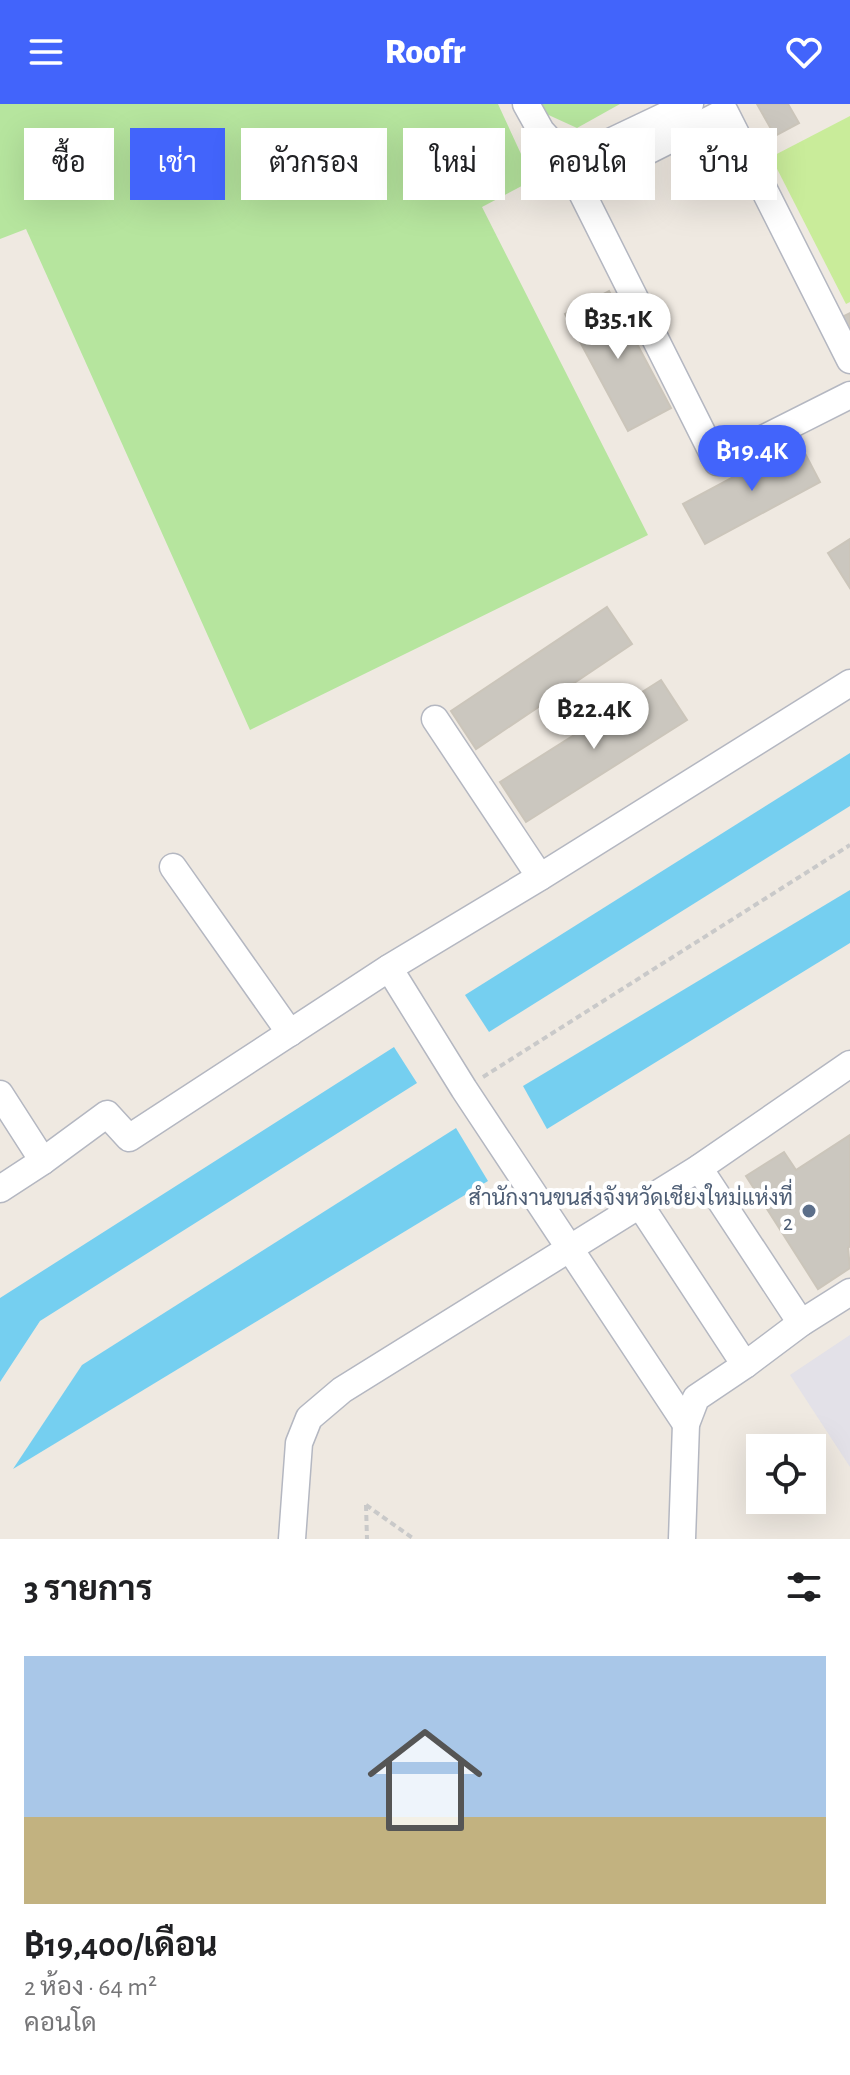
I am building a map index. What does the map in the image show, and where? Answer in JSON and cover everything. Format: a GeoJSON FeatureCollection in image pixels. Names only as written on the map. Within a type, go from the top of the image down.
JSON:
{"type":"FeatureCollection","features":[{"type":"Feature","properties":{"kind":"street"},"geometry":{"type":"LineString","coordinates":[[526,104],[539,128]]}},
{"type":"Feature","properties":{"kind":"street"},"geometry":{"type":"LineString","coordinates":[[639,128],[690,104]]}},
{"type":"Feature","properties":{"kind":"street"},"geometry":{"type":"LineString","coordinates":[[655,147],[725,112],[850,360]]}},
{"type":"Feature","properties":{"kind":"street"},"geometry":{"type":"LineString","coordinates":[[585,200],[717,462],[850,395]]}},
{"type":"Feature","properties":{"kind":"street"},"geometry":{"type":"LineString","coordinates":[[0,1189],[107,1114],[129,1138],[389,968],[850,683]]}},
{"type":"Feature","properties":{"kind":"street"},"geometry":{"type":"LineString","coordinates":[[435,719],[540,877]]}},
{"type":"Feature","properties":{"kind":"street"},"geometry":{"type":"LineString","coordinates":[[173,867],[290,1033]]}},
{"type":"Feature","properties":{"kind":"street"},"geometry":{"type":"LineString","coordinates":[[389,968],[464,1089],[686,1424]]}},
{"type":"Feature","properties":{"kind":"street"},"geometry":{"type":"LineString","coordinates":[[292,1539],[299,1443],[309,1418],[342,1390],[699,1168],[850,1064]]}},
{"type":"Feature","properties":{"kind":"street"},"geometry":{"type":"LineString","coordinates":[[0,1094],[43,1161]]}},
{"type":"Feature","properties":{"kind":"street"},"geometry":{"type":"LineString","coordinates":[[699,1168],[801,1323]]}},
{"type":"Feature","properties":{"kind":"street"},"geometry":{"type":"LineString","coordinates":[[640,1205],[745,1365]]}},
{"type":"Feature","properties":{"kind":"street"},"geometry":{"type":"LineString","coordinates":[[682,1539],[686,1424],[696,1398],[850,1292]]}},
{"type":"Feature","properties":{"kind":"path"},"geometry":{"type":"LineString","coordinates":[[464,1089],[850,845]]}},
{"type":"Feature","properties":{"kind":"path"},"geometry":{"type":"LineString","coordinates":[[367,1539],[366,1505],[414,1539]]}},
{"type":"Feature","properties":{"kind":"shaded area"},"geometry":{"type":"Polygon","coordinates":[[[850,1335],[850,1467],[790,1375],[850,1335]]]}},
{"type":"Feature","properties":{"kind":"green space"},"geometry":{"type":"Polygon","coordinates":[[[0,104],[498,104],[521,154],[521,186],[505,195],[505,128],[403,128],[403,200],[495,200],[482,207],[648,535],[250,730],[26,229],[0,239],[0,104]]]}},
{"type":"Feature","properties":{"kind":"green space"},"geometry":{"type":"Polygon","coordinates":[[[538,104],[620,104],[577,128],[542,112],[538,104]]]}},
{"type":"Feature","properties":{"kind":"green space"},"geometry":{"type":"Polygon","coordinates":[[[850,116],[850,302],[846,304],[777,169],[777,154],[850,116]]]}},
{"type":"Feature","properties":{"kind":"water"},"geometry":{"type":"Polygon","coordinates":[[[850,753],[850,806],[489,1032],[465,995],[850,753]]]}},
{"type":"Feature","properties":{"kind":"water"},"geometry":{"type":"Polygon","coordinates":[[[850,890],[850,943],[547,1129],[523,1086],[850,890]]]}},
{"type":"Feature","properties":{"kind":"water"},"geometry":{"type":"Polygon","coordinates":[[[394,1047],[417,1083],[40,1321],[0,1382],[0,1298],[394,1047]]]}},
{"type":"Feature","properties":{"kind":"water"},"geometry":{"type":"Polygon","coordinates":[[[456,1128],[488,1181],[13,1469],[82,1365],[456,1128]]]}},
{"type":"Feature","properties":{"kind":"building"},"geometry":{"type":"Polygon","coordinates":[[[757,104],[788,104],[799,123],[777,135],[777,128],[770,128],[757,104]]]}},
{"type":"Feature","properties":{"kind":"building"},"geometry":{"type":"Polygon","coordinates":[[[609,291],[671,408],[628,431],[565,314],[609,291]]]}},
{"type":"Feature","properties":{"kind":"building"},"geometry":{"type":"Polygon","coordinates":[[[850,313],[850,342],[838,319],[850,313]]]}},
{"type":"Feature","properties":{"kind":"building"},"geometry":{"type":"Polygon","coordinates":[[[799,442],[820,482],[705,544],[683,504],[799,442]]]}},
{"type":"Feature","properties":{"kind":"building"},"geometry":{"type":"Polygon","coordinates":[[[850,539],[850,588],[828,553],[850,539]]]}},
{"type":"Feature","properties":{"kind":"building"},"geometry":{"type":"Polygon","coordinates":[[[607,607],[632,644],[476,749],[451,711],[607,607]]]}},
{"type":"Feature","properties":{"kind":"building"},"geometry":{"type":"Polygon","coordinates":[[[661,680],[687,720],[526,822],[500,782],[661,680]]]}},
{"type":"Feature","properties":{"kind":"building","name":"สำนักงานขนส่งจังหวัดเชียงใหม่แห่งที่ 2"},"geometry":{"type":"Polygon","coordinates":[[[850,1135],[850,1268],[818,1289],[746,1176],[784,1152],[796,1170],[850,1135]]]}},
{"type":"Feature","properties":{"kind":"place","name":"สำนักงานขนส่งจังหวัดเชียงใหม่แห่งที่ 2"},"geometry":{"type":"Point","coordinates":[809,1211]}}]}
